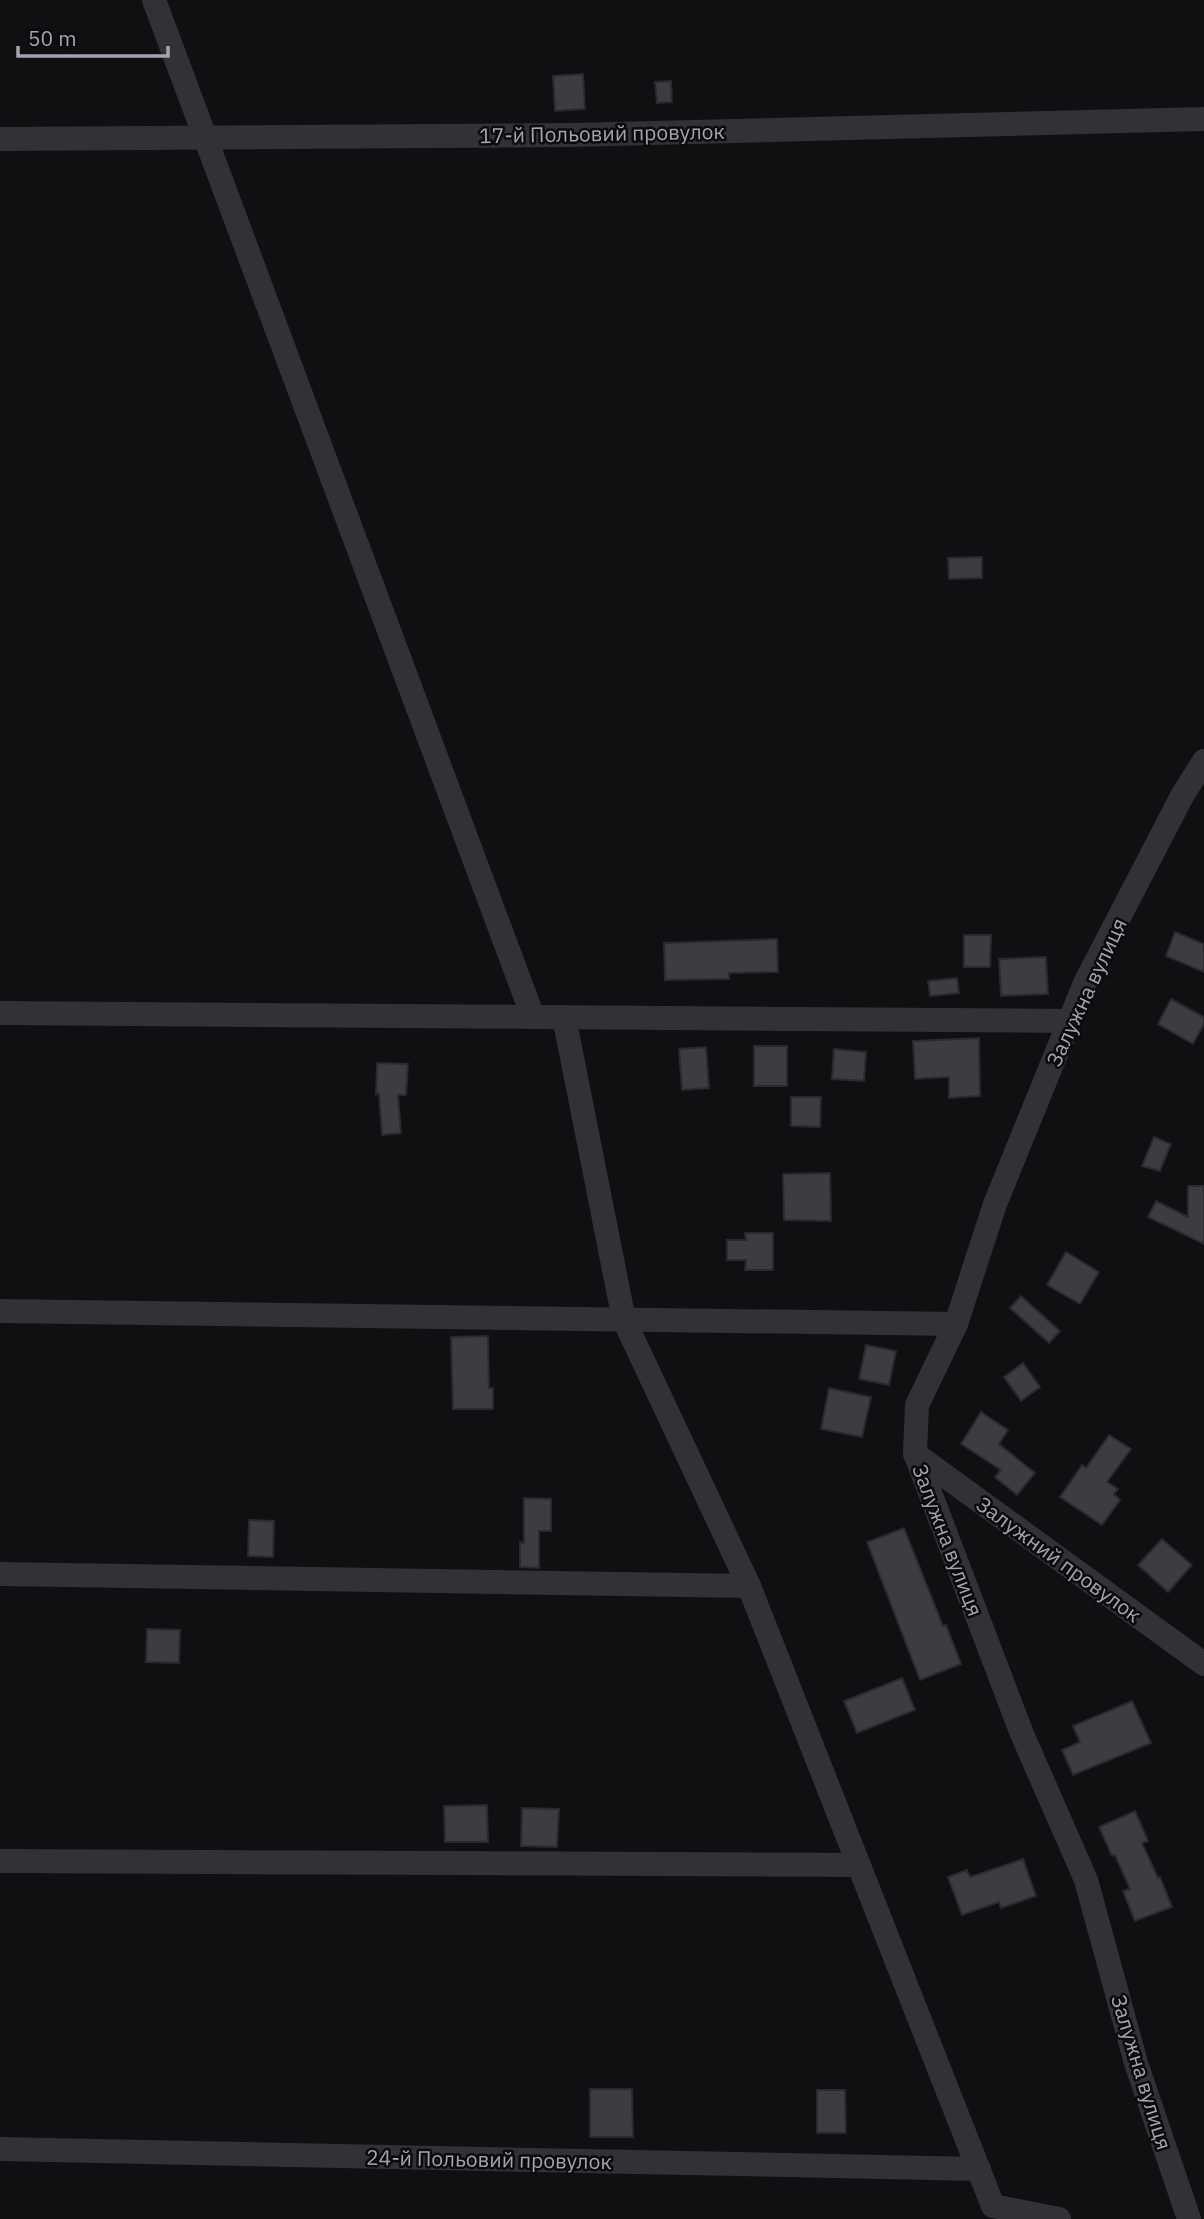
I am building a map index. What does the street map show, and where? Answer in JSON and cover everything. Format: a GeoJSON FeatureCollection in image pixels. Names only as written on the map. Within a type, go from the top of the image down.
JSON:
{"type":"FeatureCollection","features":[{"type":"Feature","properties":{"kind":"street"},"geometry":{"type":"LineString","coordinates":[[154,0],[533,1017]]}},
{"type":"Feature","properties":{"kind":"street","name":"17-й Польовий провулок"},"geometry":{"type":"LineString","coordinates":[[0,139],[572,135],[1204,119]]}},
{"type":"Feature","properties":{"kind":"street","name":"Залужна вулиця"},"geometry":{"type":"LineString","coordinates":[[1189,2219],[1136,2063],[1086,1881],[1022,1734],[915,1453],[917,1405],[956,1324],[995,1204],[1070,1021],[1091,971],[1182,796],[1204,761]]}},
{"type":"Feature","properties":{"kind":"street"},"geometry":{"type":"LineString","coordinates":[[0,1013],[1070,1021]]}},
{"type":"Feature","properties":{"kind":"street"},"geometry":{"type":"LineString","coordinates":[[564,1017],[624,1320],[749,1586],[993,2206],[1059,2219]]}},
{"type":"Feature","properties":{"kind":"street"},"geometry":{"type":"LineString","coordinates":[[0,1311],[956,1324]]}},
{"type":"Feature","properties":{"kind":"street","name":"Залужний провулок"},"geometry":{"type":"LineString","coordinates":[[915,1453],[1204,1664]]}},
{"type":"Feature","properties":{"kind":"street"},"geometry":{"type":"LineString","coordinates":[[0,1574],[749,1586]]}},
{"type":"Feature","properties":{"kind":"street"},"geometry":{"type":"LineString","coordinates":[[0,1861],[859,1865]]}},
{"type":"Feature","properties":{"kind":"street","name":"24-й Польовий провулок"},"geometry":{"type":"LineString","coordinates":[[0,2149],[979,2169]]}},
{"type":"Feature","properties":{"kind":"building"},"geometry":{"type":"Polygon","coordinates":[[[583,74],[585,109],[555,111],[553,76],[583,74]]]}},
{"type":"Feature","properties":{"kind":"building"},"geometry":{"type":"Polygon","coordinates":[[[671,81],[672,102],[657,103],[655,82],[671,81]]]}},
{"type":"Feature","properties":{"kind":"building"},"geometry":{"type":"Polygon","coordinates":[[[982,557],[982,578],[949,579],[948,558],[982,557]]]}},
{"type":"Feature","properties":{"kind":"building"},"geometry":{"type":"Polygon","coordinates":[[[1175,932],[1204,944],[1204,972],[1166,956],[1175,932]]]}},
{"type":"Feature","properties":{"kind":"building"},"geometry":{"type":"Polygon","coordinates":[[[964,935],[991,935],[990,967],[964,967],[964,935]]]}},
{"type":"Feature","properties":{"kind":"building"},"geometry":{"type":"Polygon","coordinates":[[[777,939],[778,972],[729,973],[729,979],[665,980],[664,943],[777,939]]]}},
{"type":"Feature","properties":{"kind":"building"},"geometry":{"type":"Polygon","coordinates":[[[1046,957],[1048,994],[1001,996],[999,959],[1046,957]]]}},
{"type":"Feature","properties":{"kind":"building"},"geometry":{"type":"Polygon","coordinates":[[[957,978],[959,993],[930,996],[928,981],[957,978]]]}},
{"type":"Feature","properties":{"kind":"building"},"geometry":{"type":"Polygon","coordinates":[[[1171,999],[1204,1017],[1204,1024],[1193,1044],[1158,1024],[1171,999]]]}},
{"type":"Feature","properties":{"kind":"building"},"geometry":{"type":"Polygon","coordinates":[[[979,1038],[980,1096],[949,1098],[949,1077],[915,1079],[913,1041],[979,1038]]]}},
{"type":"Feature","properties":{"kind":"building"},"geometry":{"type":"Polygon","coordinates":[[[754,1046],[787,1046],[787,1086],[754,1086],[754,1046]]]}},
{"type":"Feature","properties":{"kind":"building"},"geometry":{"type":"Polygon","coordinates":[[[706,1047],[709,1088],[682,1090],[679,1049],[706,1047]]]}},
{"type":"Feature","properties":{"kind":"building"},"geometry":{"type":"Polygon","coordinates":[[[834,1049],[866,1052],[864,1081],[832,1079],[834,1049]]]}},
{"type":"Feature","properties":{"kind":"building"},"geometry":{"type":"Polygon","coordinates":[[[377,1063],[408,1064],[406,1095],[398,1095],[401,1133],[382,1135],[379,1094],[376,1094],[377,1063]]]}},
{"type":"Feature","properties":{"kind":"building"},"geometry":{"type":"Polygon","coordinates":[[[791,1097],[821,1097],[820,1127],[791,1126],[791,1097]]]}},
{"type":"Feature","properties":{"kind":"building"},"geometry":{"type":"Polygon","coordinates":[[[1154,1137],[1171,1144],[1160,1171],[1142,1166],[1154,1137]]]}},
{"type":"Feature","properties":{"kind":"building"},"geometry":{"type":"Polygon","coordinates":[[[830,1173],[831,1221],[784,1220],[783,1174],[830,1173]]]}},
{"type":"Feature","properties":{"kind":"building"},"geometry":{"type":"Polygon","coordinates":[[[1188,1186],[1204,1186],[1204,1244],[1148,1217],[1156,1201],[1188,1217],[1188,1186]]]}},
{"type":"Feature","properties":{"kind":"building"},"geometry":{"type":"Polygon","coordinates":[[[745,1233],[773,1233],[773,1270],[745,1270],[746,1260],[727,1260],[727,1240],[746,1240],[745,1233]]]}},
{"type":"Feature","properties":{"kind":"building"},"geometry":{"type":"Polygon","coordinates":[[[1066,1252],[1099,1272],[1080,1304],[1047,1285],[1066,1252]]]}},
{"type":"Feature","properties":{"kind":"building"},"geometry":{"type":"Polygon","coordinates":[[[1021,1296],[1060,1331],[1049,1343],[1010,1308],[1021,1296]]]}},
{"type":"Feature","properties":{"kind":"building"},"geometry":{"type":"Polygon","coordinates":[[[488,1336],[489,1388],[493,1388],[493,1409],[453,1409],[451,1337],[488,1336]]]}},
{"type":"Feature","properties":{"kind":"building"},"geometry":{"type":"Polygon","coordinates":[[[866,1345],[896,1351],[889,1385],[859,1379],[866,1345]]]}},
{"type":"Feature","properties":{"kind":"building"},"geometry":{"type":"Polygon","coordinates":[[[1023,1363],[1040,1387],[1021,1401],[1004,1377],[1023,1363]]]}},
{"type":"Feature","properties":{"kind":"building"},"geometry":{"type":"Polygon","coordinates":[[[829,1388],[871,1397],[862,1437],[821,1429],[829,1388]]]}},
{"type":"Feature","properties":{"kind":"building"},"geometry":{"type":"Polygon","coordinates":[[[981,1412],[1008,1430],[999,1444],[1035,1473],[1017,1495],[995,1477],[1001,1470],[961,1444],[981,1412]]]}},
{"type":"Feature","properties":{"kind":"building"},"geometry":{"type":"Polygon","coordinates":[[[1109,1435],[1131,1449],[1107,1482],[1118,1489],[1114,1494],[1120,1500],[1102,1525],[1060,1497],[1082,1465],[1086,1468],[1109,1435]]]}},
{"type":"Feature","properties":{"kind":"building"},"geometry":{"type":"Polygon","coordinates":[[[524,1498],[551,1499],[551,1531],[539,1531],[539,1568],[520,1567],[520,1542],[524,1543],[524,1498]]]}},
{"type":"Feature","properties":{"kind":"building"},"geometry":{"type":"Polygon","coordinates":[[[249,1520],[274,1521],[273,1557],[248,1556],[249,1520]]]}},
{"type":"Feature","properties":{"kind":"building"},"geometry":{"type":"Polygon","coordinates":[[[904,1528],[961,1664],[920,1680],[867,1542],[904,1528]]]}},
{"type":"Feature","properties":{"kind":"building"},"geometry":{"type":"Polygon","coordinates":[[[1162,1539],[1192,1565],[1168,1592],[1138,1565],[1162,1539]]]}},
{"type":"Feature","properties":{"kind":"building"},"geometry":{"type":"Polygon","coordinates":[[[147,1629],[180,1630],[179,1663],[146,1662],[147,1629]]]}},
{"type":"Feature","properties":{"kind":"building"},"geometry":{"type":"Polygon","coordinates":[[[902,1678],[915,1710],[857,1733],[844,1701],[902,1678]]]}},
{"type":"Feature","properties":{"kind":"building"},"geometry":{"type":"Polygon","coordinates":[[[1132,1701],[1151,1743],[1073,1775],[1062,1750],[1080,1742],[1073,1726],[1132,1701]]]}},
{"type":"Feature","properties":{"kind":"building"},"geometry":{"type":"Polygon","coordinates":[[[487,1805],[488,1842],[445,1842],[444,1806],[487,1805]]]}},
{"type":"Feature","properties":{"kind":"building"},"geometry":{"type":"Polygon","coordinates":[[[522,1808],[559,1809],[557,1847],[521,1846],[522,1808]]]}},
{"type":"Feature","properties":{"kind":"building"},"geometry":{"type":"Polygon","coordinates":[[[1135,1811],[1148,1841],[1142,1843],[1172,1907],[1135,1921],[1123,1891],[1130,1889],[1099,1827],[1135,1811]]]}},
{"type":"Feature","properties":{"kind":"building"},"geometry":{"type":"Polygon","coordinates":[[[1023,1859],[1036,1896],[1001,1908],[999,1902],[962,1915],[948,1877],[967,1870],[970,1877],[1023,1859]]]}},
{"type":"Feature","properties":{"kind":"building"},"geometry":{"type":"Polygon","coordinates":[[[590,2089],[632,2089],[633,2137],[590,2137],[590,2089]]]}},
{"type":"Feature","properties":{"kind":"building"},"geometry":{"type":"Polygon","coordinates":[[[817,2090],[845,2090],[846,2133],[817,2133],[817,2090]]]}}]}
